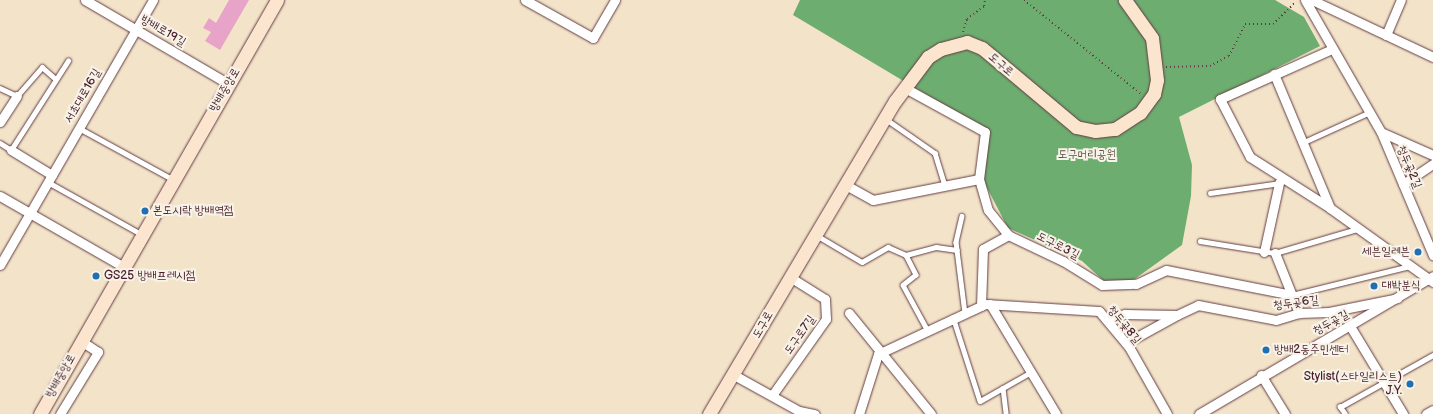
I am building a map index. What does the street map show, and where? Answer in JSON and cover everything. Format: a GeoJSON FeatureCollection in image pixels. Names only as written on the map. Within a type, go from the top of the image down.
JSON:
{"type":"FeatureCollection","features":[{"type":"Feature","properties":{"kind":"street","name":"방배로19길"},"geometry":{"type":"LineString","coordinates":[[85,0],[98,3],[136,29],[229,84]]}},
{"type":"Feature","properties":{"kind":"street","name":"서초대로16길"},"geometry":{"type":"LineString","coordinates":[[0,265],[153,0]]}},
{"type":"Feature","properties":{"kind":"street","name":"방배중앙로"},"geometry":{"type":"LineString","coordinates":[[40,414],[277,0]]}},
{"type":"Feature","properties":{"kind":"street"},"geometry":{"type":"LineString","coordinates":[[525,0],[593,38],[615,0]]}},
{"type":"Feature","properties":{"kind":"street","name":"도구로"},"geometry":{"type":"LineString","coordinates":[[709,414],[734,375],[791,278],[814,234],[884,118],[928,57],[961,43],[982,48],[1067,122],[1085,130],[1124,125],[1150,100],[1157,80],[1157,66],[1152,38],[1125,0]]}},
{"type":"Feature","properties":{"kind":"street","name":"청두곶2길"},"geometry":{"type":"LineString","coordinates":[[1305,0],[1381,132],[1433,255]]}},
{"type":"Feature","properties":{"kind":"street"},"geometry":{"type":"LineString","coordinates":[[1312,0],[1433,57]]}},
{"type":"Feature","properties":{"kind":"street"},"geometry":{"type":"LineString","coordinates":[[1386,35],[1401,0]]}},
{"type":"Feature","properties":{"kind":"street"},"geometry":{"type":"LineString","coordinates":[[1332,49],[1220,99],[1250,157],[1283,182],[1330,208],[1410,266],[1432,277]]}},
{"type":"Feature","properties":{"kind":"street"},"geometry":{"type":"LineString","coordinates":[[1274,74],[1304,142],[1330,208]]}},
{"type":"Feature","properties":{"kind":"street","name":"도구로3길"},"geometry":{"type":"LineString","coordinates":[[905,88],[985,132],[979,179],[988,210],[1008,235],[1063,261],[1102,285],[1136,284],[1166,270],[1292,295]]}},
{"type":"Feature","properties":{"kind":"street"},"geometry":{"type":"LineString","coordinates":[[0,122],[17,96]]}},
{"type":"Feature","properties":{"kind":"street"},"geometry":{"type":"LineString","coordinates":[[1381,132],[1433,155]]}},
{"type":"Feature","properties":{"kind":"street"},"geometry":{"type":"LineString","coordinates":[[10,150],[50,178]]}},
{"type":"Feature","properties":{"kind":"street"},"geometry":{"type":"LineString","coordinates":[[1403,184],[1433,164]]}},
{"type":"Feature","properties":{"kind":"street"},"geometry":{"type":"LineString","coordinates":[[844,184],[873,200],[979,179]]}},
{"type":"Feature","properties":{"kind":"street"},"geometry":{"type":"LineString","coordinates":[[1264,252],[1283,182]]}},
{"type":"Feature","properties":{"kind":"street"},"geometry":{"type":"LineString","coordinates":[[0,196],[124,268]]}},
{"type":"Feature","properties":{"kind":"street"},"geometry":{"type":"LineString","coordinates":[[1008,235],[983,249],[986,305],[1031,372],[1056,414]]}},
{"type":"Feature","properties":{"kind":"street"},"geometry":{"type":"LineString","coordinates":[[1275,253],[1299,313]]}},
{"type":"Feature","properties":{"kind":"street","name":"청두곶길"},"geometry":{"type":"LineString","coordinates":[[1198,414],[1261,375],[1350,326],[1432,277]]}},
{"type":"Feature","properties":{"kind":"street","name":"도구로7길"},"geometry":{"type":"LineString","coordinates":[[773,394],[826,319],[825,299],[791,278]]}},
{"type":"Feature","properties":{"kind":"street","name":"청두곶6길"},"geometry":{"type":"LineString","coordinates":[[1126,343],[1176,315],[1198,305],[1276,320],[1299,313],[1329,312],[1398,298]]}},
{"type":"Feature","properties":{"kind":"street","name":"청두곶8길"},"geometry":{"type":"LineString","coordinates":[[878,354],[928,331],[953,317],[986,305],[1100,311],[1126,343],[1167,414]]}},
{"type":"Feature","properties":{"kind":"street"},"geometry":{"type":"LineString","coordinates":[[849,313],[878,354],[931,414]]}},
{"type":"Feature","properties":{"kind":"street","name":"청두곶6길"},"geometry":{"type":"LineString","coordinates":[[1106,319],[1125,314],[1176,315]]}},
{"type":"Feature","properties":{"kind":"street"},"geometry":{"type":"LineString","coordinates":[[1350,326],[1403,414]]}},
{"type":"Feature","properties":{"kind":"street"},"geometry":{"type":"LineString","coordinates":[[60,414],[98,352],[81,341]]}},
{"type":"Feature","properties":{"kind":"street"},"geometry":{"type":"LineString","coordinates":[[859,414],[878,354]]}},
{"type":"Feature","properties":{"kind":"street"},"geometry":{"type":"LineString","coordinates":[[734,375],[773,394],[799,413],[815,414]]}},
{"type":"Feature","properties":{"kind":"street"},"geometry":{"type":"LineString","coordinates":[[1261,375],[1285,414]]}},
{"type":"Feature","properties":{"kind":"street"},"geometry":{"type":"LineString","coordinates":[[1426,414],[1433,410]]}},
{"type":"Feature","properties":{"kind":"lane"},"geometry":{"type":"LineString","coordinates":[[0,143],[10,150],[68,61]]}},
{"type":"Feature","properties":{"kind":"lane"},"geometry":{"type":"LineString","coordinates":[[0,88],[17,96],[42,68],[56,79]]}},
{"type":"Feature","properties":{"kind":"lane"},"geometry":{"type":"LineString","coordinates":[[1304,142],[1370,112]]}},
{"type":"Feature","properties":{"kind":"lane"},"geometry":{"type":"LineString","coordinates":[[884,118],[935,153],[945,186]]}},
{"type":"Feature","properties":{"kind":"lane"},"geometry":{"type":"LineString","coordinates":[[79,128],[174,180]]}},
{"type":"Feature","properties":{"kind":"lane"},"geometry":{"type":"LineString","coordinates":[[50,178],[143,234]]}},
{"type":"Feature","properties":{"kind":"lane"},"geometry":{"type":"LineString","coordinates":[[1210,193],[1283,182]]}},
{"type":"Feature","properties":{"kind":"lane"},"geometry":{"type":"LineString","coordinates":[[962,216],[957,250],[965,313]]}},
{"type":"Feature","properties":{"kind":"lane"},"geometry":{"type":"LineString","coordinates":[[1200,241],[1275,253],[1357,229]]}},
{"type":"Feature","properties":{"kind":"lane"},"geometry":{"type":"LineString","coordinates":[[814,234],[862,262],[888,247],[906,255],[936,247],[957,250]]}},
{"type":"Feature","properties":{"kind":"lane"},"geometry":{"type":"LineString","coordinates":[[906,255],[916,275],[903,285],[928,331]]}},
{"type":"Feature","properties":{"kind":"lane"},"geometry":{"type":"LineString","coordinates":[[1292,295],[1410,266]]}},
{"type":"Feature","properties":{"kind":"lane"},"geometry":{"type":"LineString","coordinates":[[953,317],[980,401],[1031,372]]}},
{"type":"Feature","properties":{"kind":"lane"},"geometry":{"type":"LineString","coordinates":[[1345,414],[1340,407],[1384,381],[1433,355]]}},
{"type":"Feature","properties":{"kind":"lane"},"geometry":{"type":"LineString","coordinates":[[1003,388],[1006,414]]}},
{"type":"Feature","properties":{"kind":"path"},"geometry":{"type":"LineString","coordinates":[[961,43],[966,19],[984,6],[985,0]]}},
{"type":"Feature","properties":{"kind":"path"},"geometry":{"type":"LineString","coordinates":[[1024,0],[1150,100]]}},
{"type":"Feature","properties":{"kind":"path"},"geometry":{"type":"LineString","coordinates":[[1157,66],[1183,69],[1210,66],[1229,56],[1245,24],[1272,24],[1298,0]]}},
{"type":"Feature","properties":{"kind":"green space","name":"도구머리공원"},"geometry":{"type":"Polygon","coordinates":[[[800,0],[1275,0],[1304,17],[1320,46],[1179,117],[1192,165],[1191,196],[1182,245],[1132,281],[1105,282],[1082,261],[1008,228],[984,182],[989,132],[793,15],[800,0]]]}},
{"type":"Feature","properties":{"kind":"building"},"geometry":{"type":"Polygon","coordinates":[[[229,0],[249,0],[220,50],[205,41],[211,32],[203,28],[209,18],[216,23],[229,0]]]}},
{"type":"Feature","properties":{"kind":"place","name":"본도시락 방배역점"},"geometry":{"type":"Point","coordinates":[145,211]}},
{"type":"Feature","properties":{"kind":"place","name":"세븐일레븐"},"geometry":{"type":"Point","coordinates":[1418,252]}},
{"type":"Feature","properties":{"kind":"place","name":"GS25 방배프레시점"},"geometry":{"type":"Point","coordinates":[96,276]}},
{"type":"Feature","properties":{"kind":"place","name":"대박분식"},"geometry":{"type":"Point","coordinates":[1374,286]}},
{"type":"Feature","properties":{"kind":"place","name":"방배2동주민센터"},"geometry":{"type":"Point","coordinates":[1266,350]}},
{"type":"Feature","properties":{"kind":"place","name":"Stylist(스타일리스트) J.Y."},"geometry":{"type":"Point","coordinates":[1410,384]}}]}
